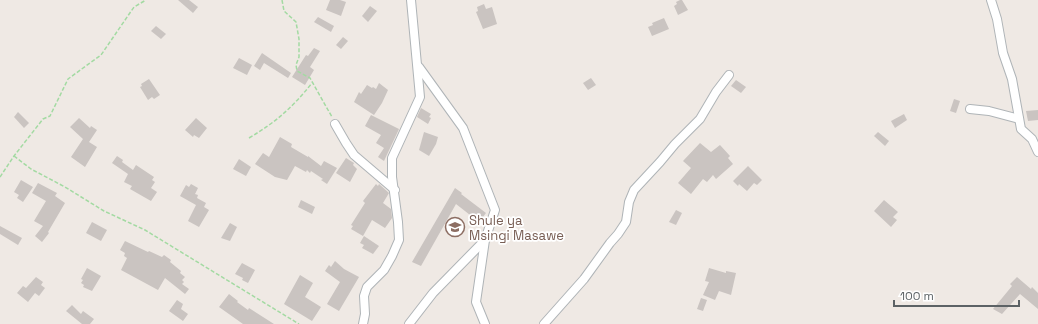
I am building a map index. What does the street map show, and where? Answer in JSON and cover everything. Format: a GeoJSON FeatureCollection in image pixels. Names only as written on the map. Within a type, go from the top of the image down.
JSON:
{"type":"FeatureCollection","features":[{"type":"Feature","properties":{"kind":"street"},"geometry":{"type":"LineString","coordinates":[[363,324],[365,314],[364,296],[367,287],[384,270],[399,240],[395,190],[392,176],[392,158],[420,97],[411,0]]}},
{"type":"Feature","properties":{"kind":"street"},"geometry":{"type":"LineString","coordinates":[[991,0],[997,18],[1003,53],[1012,79],[1021,130],[1032,139],[1038,152]]}},
{"type":"Feature","properties":{"kind":"street"},"geometry":{"type":"LineString","coordinates":[[418,66],[462,128],[495,210],[485,240],[476,302],[485,324]]}},
{"type":"Feature","properties":{"kind":"street"},"geometry":{"type":"LineString","coordinates":[[544,324],[584,279],[610,242],[618,234],[626,222],[629,202],[634,190],[675,144],[700,119],[716,92],[729,75]]}},
{"type":"Feature","properties":{"kind":"street"},"geometry":{"type":"LineString","coordinates":[[970,109],[989,111],[1019,118]]}},
{"type":"Feature","properties":{"kind":"street"},"geometry":{"type":"LineString","coordinates":[[335,124],[354,155],[395,190]]}},
{"type":"Feature","properties":{"kind":"street"},"geometry":{"type":"LineString","coordinates":[[409,324],[432,293],[485,240]]}},
{"type":"Feature","properties":{"kind":"path"},"geometry":{"type":"LineString","coordinates":[[0,177],[43,118],[50,116],[68,78],[101,55],[134,7],[146,0]]}},
{"type":"Feature","properties":{"kind":"path"},"geometry":{"type":"LineString","coordinates":[[282,0],[284,11],[296,22],[299,58],[296,65],[297,71],[310,78],[335,124]]}},
{"type":"Feature","properties":{"kind":"path"},"geometry":{"type":"LineString","coordinates":[[249,138],[285,114],[298,101],[312,83]]}},
{"type":"Feature","properties":{"kind":"path"},"geometry":{"type":"LineString","coordinates":[[14,156],[31,169],[65,187],[104,211],[145,230],[299,324]]}},
{"type":"Feature","properties":{"kind":"building"},"geometry":{"type":"Polygon","coordinates":[[[178,0],[189,0],[198,7],[193,13],[178,0]]]}},
{"type":"Feature","properties":{"kind":"building"},"geometry":{"type":"Polygon","coordinates":[[[330,0],[340,0],[346,2],[341,16],[326,10],[330,0]]]}},
{"type":"Feature","properties":{"kind":"building"},"geometry":{"type":"Polygon","coordinates":[[[682,0],[688,10],[678,15],[674,6],[677,4],[676,2],[682,0]]]}},
{"type":"Feature","properties":{"kind":"building"},"geometry":{"type":"Polygon","coordinates":[[[484,4],[486,9],[492,7],[497,24],[483,29],[476,12],[478,11],[477,7],[484,4]]]}},
{"type":"Feature","properties":{"kind":"building"},"geometry":{"type":"Polygon","coordinates":[[[370,6],[377,11],[368,22],[362,16],[370,6]]]}},
{"type":"Feature","properties":{"kind":"building"},"geometry":{"type":"Polygon","coordinates":[[[318,17],[334,26],[331,32],[314,22],[318,17]]]}},
{"type":"Feature","properties":{"kind":"building"},"geometry":{"type":"Polygon","coordinates":[[[664,18],[669,29],[652,36],[648,27],[653,25],[652,23],[664,18]]]}},
{"type":"Feature","properties":{"kind":"building"},"geometry":{"type":"Polygon","coordinates":[[[156,26],[166,34],[161,39],[151,31],[156,26]]]}},
{"type":"Feature","properties":{"kind":"building"},"geometry":{"type":"Polygon","coordinates":[[[343,37],[348,41],[341,49],[336,45],[343,37]]]}},
{"type":"Feature","properties":{"kind":"building"},"geometry":{"type":"Polygon","coordinates":[[[314,48],[320,51],[310,67],[314,70],[305,85],[292,77],[306,55],[308,56],[314,48]]]}},
{"type":"Feature","properties":{"kind":"building"},"geometry":{"type":"Polygon","coordinates":[[[262,53],[291,73],[288,78],[264,63],[260,70],[254,66],[262,53]]]}},
{"type":"Feature","properties":{"kind":"building"},"geometry":{"type":"Polygon","coordinates":[[[239,58],[252,65],[247,75],[233,68],[239,58]]]}},
{"type":"Feature","properties":{"kind":"building"},"geometry":{"type":"Polygon","coordinates":[[[591,78],[596,85],[588,90],[583,83],[591,78]]]}},
{"type":"Feature","properties":{"kind":"building"},"geometry":{"type":"Polygon","coordinates":[[[149,79],[160,95],[154,99],[152,97],[148,100],[140,87],[142,86],[141,84],[149,79]]]}},
{"type":"Feature","properties":{"kind":"building"},"geometry":{"type":"Polygon","coordinates":[[[736,80],[746,87],[741,93],[731,86],[736,80]]]}},
{"type":"Feature","properties":{"kind":"building"},"geometry":{"type":"Polygon","coordinates":[[[379,83],[388,90],[374,115],[354,102],[359,92],[361,94],[367,85],[376,89],[379,83]]]}},
{"type":"Feature","properties":{"kind":"building"},"geometry":{"type":"Polygon","coordinates":[[[954,99],[960,101],[956,113],[950,111],[954,99]]]}},
{"type":"Feature","properties":{"kind":"building"},"geometry":{"type":"Polygon","coordinates":[[[421,108],[431,114],[428,124],[417,117],[421,108]]]}},
{"type":"Feature","properties":{"kind":"building"},"geometry":{"type":"Polygon","coordinates":[[[1038,110],[1038,120],[1028,121],[1026,111],[1038,110]]]}},
{"type":"Feature","properties":{"kind":"building"},"geometry":{"type":"Polygon","coordinates":[[[18,112],[29,123],[24,128],[14,117],[18,112]]]}},
{"type":"Feature","properties":{"kind":"building"},"geometry":{"type":"Polygon","coordinates":[[[904,114],[907,120],[895,128],[891,121],[904,114]]]}},
{"type":"Feature","properties":{"kind":"building"},"geometry":{"type":"Polygon","coordinates":[[[371,115],[399,129],[384,161],[378,157],[384,148],[376,143],[381,135],[365,126],[371,115]]]}},
{"type":"Feature","properties":{"kind":"building"},"geometry":{"type":"Polygon","coordinates":[[[79,118],[90,128],[91,126],[97,130],[89,142],[97,147],[85,167],[71,157],[83,139],[70,127],[79,118]]]}},
{"type":"Feature","properties":{"kind":"building"},"geometry":{"type":"Polygon","coordinates":[[[196,118],[207,128],[199,138],[194,135],[193,137],[185,130],[196,118]]]}},
{"type":"Feature","properties":{"kind":"building"},"geometry":{"type":"Polygon","coordinates":[[[424,132],[438,137],[429,156],[419,150],[424,132]]]}},
{"type":"Feature","properties":{"kind":"building"},"geometry":{"type":"Polygon","coordinates":[[[878,132],[889,141],[885,146],[874,136],[878,132]]]}},
{"type":"Feature","properties":{"kind":"building"},"geometry":{"type":"Polygon","coordinates":[[[280,137],[292,144],[291,147],[308,156],[321,166],[324,161],[337,168],[327,184],[321,180],[323,179],[311,171],[310,173],[307,170],[306,172],[295,166],[287,180],[275,177],[255,164],[263,153],[269,157],[280,137]]]}},
{"type":"Feature","properties":{"kind":"building"},"geometry":{"type":"Polygon","coordinates":[[[700,143],[711,152],[720,145],[730,156],[728,158],[733,164],[716,179],[713,175],[707,182],[703,179],[691,194],[678,183],[691,168],[683,161],[700,143]]]}},
{"type":"Feature","properties":{"kind":"building"},"geometry":{"type":"Polygon","coordinates":[[[117,156],[123,160],[122,162],[133,170],[136,165],[154,177],[152,180],[155,182],[151,188],[157,192],[151,201],[130,189],[132,186],[124,182],[128,174],[112,163],[117,156]]]}},
{"type":"Feature","properties":{"kind":"building"},"geometry":{"type":"Polygon","coordinates":[[[346,158],[354,163],[353,165],[357,169],[350,182],[336,173],[346,158]]]}},
{"type":"Feature","properties":{"kind":"building"},"geometry":{"type":"Polygon","coordinates":[[[239,159],[251,167],[246,176],[233,169],[239,159]]]}},
{"type":"Feature","properties":{"kind":"building"},"geometry":{"type":"Polygon","coordinates":[[[748,166],[762,180],[757,185],[754,183],[747,191],[733,181],[748,166]]]}},
{"type":"Feature","properties":{"kind":"building"},"geometry":{"type":"Polygon","coordinates":[[[21,180],[33,187],[23,202],[17,198],[19,195],[14,192],[21,180]]]}},
{"type":"Feature","properties":{"kind":"building"},"geometry":{"type":"Polygon","coordinates":[[[38,183],[57,193],[55,196],[65,203],[48,232],[49,233],[42,242],[35,236],[43,226],[34,221],[46,201],[32,193],[38,183]]]}},
{"type":"Feature","properties":{"kind":"building"},"geometry":{"type":"Polygon","coordinates":[[[191,184],[198,188],[195,194],[198,195],[197,198],[206,203],[204,207],[209,210],[199,227],[188,221],[196,205],[180,196],[186,185],[189,187],[191,184]]]}},
{"type":"Feature","properties":{"kind":"building"},"geometry":{"type":"Polygon","coordinates":[[[376,184],[378,186],[379,184],[389,193],[383,203],[391,209],[392,218],[385,228],[372,220],[363,236],[351,229],[353,226],[351,225],[365,203],[363,201],[376,184]]]}},
{"type":"Feature","properties":{"kind":"building"},"geometry":{"type":"Polygon","coordinates":[[[455,188],[486,213],[479,222],[456,204],[421,266],[412,262],[455,188]]]}},
{"type":"Feature","properties":{"kind":"building"},"geometry":{"type":"Polygon","coordinates":[[[301,200],[315,207],[312,214],[298,207],[301,200]]]}},
{"type":"Feature","properties":{"kind":"building"},"geometry":{"type":"Polygon","coordinates":[[[884,200],[898,212],[893,217],[897,220],[891,227],[874,211],[884,200]]]}},
{"type":"Feature","properties":{"kind":"building"},"geometry":{"type":"Polygon","coordinates":[[[676,210],[682,213],[676,225],[669,222],[676,210]]]}},
{"type":"Feature","properties":{"kind":"building"},"geometry":{"type":"Polygon","coordinates":[[[92,222],[107,230],[101,241],[86,233],[92,222]]]}},
{"type":"Feature","properties":{"kind":"building"},"geometry":{"type":"Polygon","coordinates":[[[230,223],[237,227],[230,241],[221,238],[230,223]]]}},
{"type":"Feature","properties":{"kind":"building"},"geometry":{"type":"Polygon","coordinates":[[[0,226],[22,238],[18,245],[0,234],[0,226]]]}},
{"type":"Feature","properties":{"kind":"building"},"geometry":{"type":"Polygon","coordinates":[[[364,236],[379,246],[373,254],[362,248],[364,245],[360,243],[364,236]]]}},
{"type":"Feature","properties":{"kind":"building"},"geometry":{"type":"Polygon","coordinates":[[[125,241],[148,252],[149,251],[162,257],[164,255],[171,260],[170,262],[181,271],[180,273],[185,277],[182,280],[184,282],[182,284],[189,289],[185,294],[165,278],[158,290],[121,270],[127,258],[124,256],[125,253],[120,250],[125,241]]]}},
{"type":"Feature","properties":{"kind":"building"},"geometry":{"type":"Polygon","coordinates":[[[335,261],[344,269],[359,277],[339,311],[327,304],[340,282],[325,271],[329,265],[331,267],[335,261]]]}},
{"type":"Feature","properties":{"kind":"building"},"geometry":{"type":"Polygon","coordinates":[[[242,263],[255,270],[248,283],[242,280],[243,278],[235,274],[242,263]]]}},
{"type":"Feature","properties":{"kind":"building"},"geometry":{"type":"Polygon","coordinates":[[[87,268],[101,276],[92,291],[83,287],[84,285],[81,283],[83,280],[81,279],[87,268]]]}},
{"type":"Feature","properties":{"kind":"building"},"geometry":{"type":"Polygon","coordinates":[[[709,268],[726,273],[726,271],[736,273],[731,295],[719,291],[715,300],[703,295],[709,282],[705,281],[709,268]]]}},
{"type":"Feature","properties":{"kind":"building"},"geometry":{"type":"Polygon","coordinates":[[[300,275],[313,283],[305,297],[321,307],[312,321],[284,304],[300,275]]]}},
{"type":"Feature","properties":{"kind":"building"},"geometry":{"type":"Polygon","coordinates":[[[36,277],[43,282],[41,285],[45,288],[39,296],[35,293],[28,302],[17,293],[23,286],[26,288],[36,277]]]}},
{"type":"Feature","properties":{"kind":"building"},"geometry":{"type":"Polygon","coordinates":[[[1017,277],[1038,293],[1038,309],[1020,294],[1002,314],[993,309],[1012,286],[1010,284],[1017,277]]]}},
{"type":"Feature","properties":{"kind":"building"},"geometry":{"type":"Polygon","coordinates":[[[229,294],[248,310],[249,308],[274,324],[243,324],[219,307],[229,294]]]}},
{"type":"Feature","properties":{"kind":"building"},"geometry":{"type":"Polygon","coordinates":[[[701,298],[707,300],[703,311],[697,309],[701,298]]]}},
{"type":"Feature","properties":{"kind":"building"},"geometry":{"type":"Polygon","coordinates":[[[177,300],[183,304],[181,309],[188,314],[183,321],[169,311],[177,300]]]}},
{"type":"Feature","properties":{"kind":"building"},"geometry":{"type":"Polygon","coordinates":[[[72,305],[81,314],[83,311],[94,319],[90,324],[82,324],[66,311],[72,305]]]}},
{"type":"Feature","properties":{"kind":"place","name":"Shule ya Msingi Masawe"},"geometry":{"type":"Point","coordinates":[455,227]}}]}
